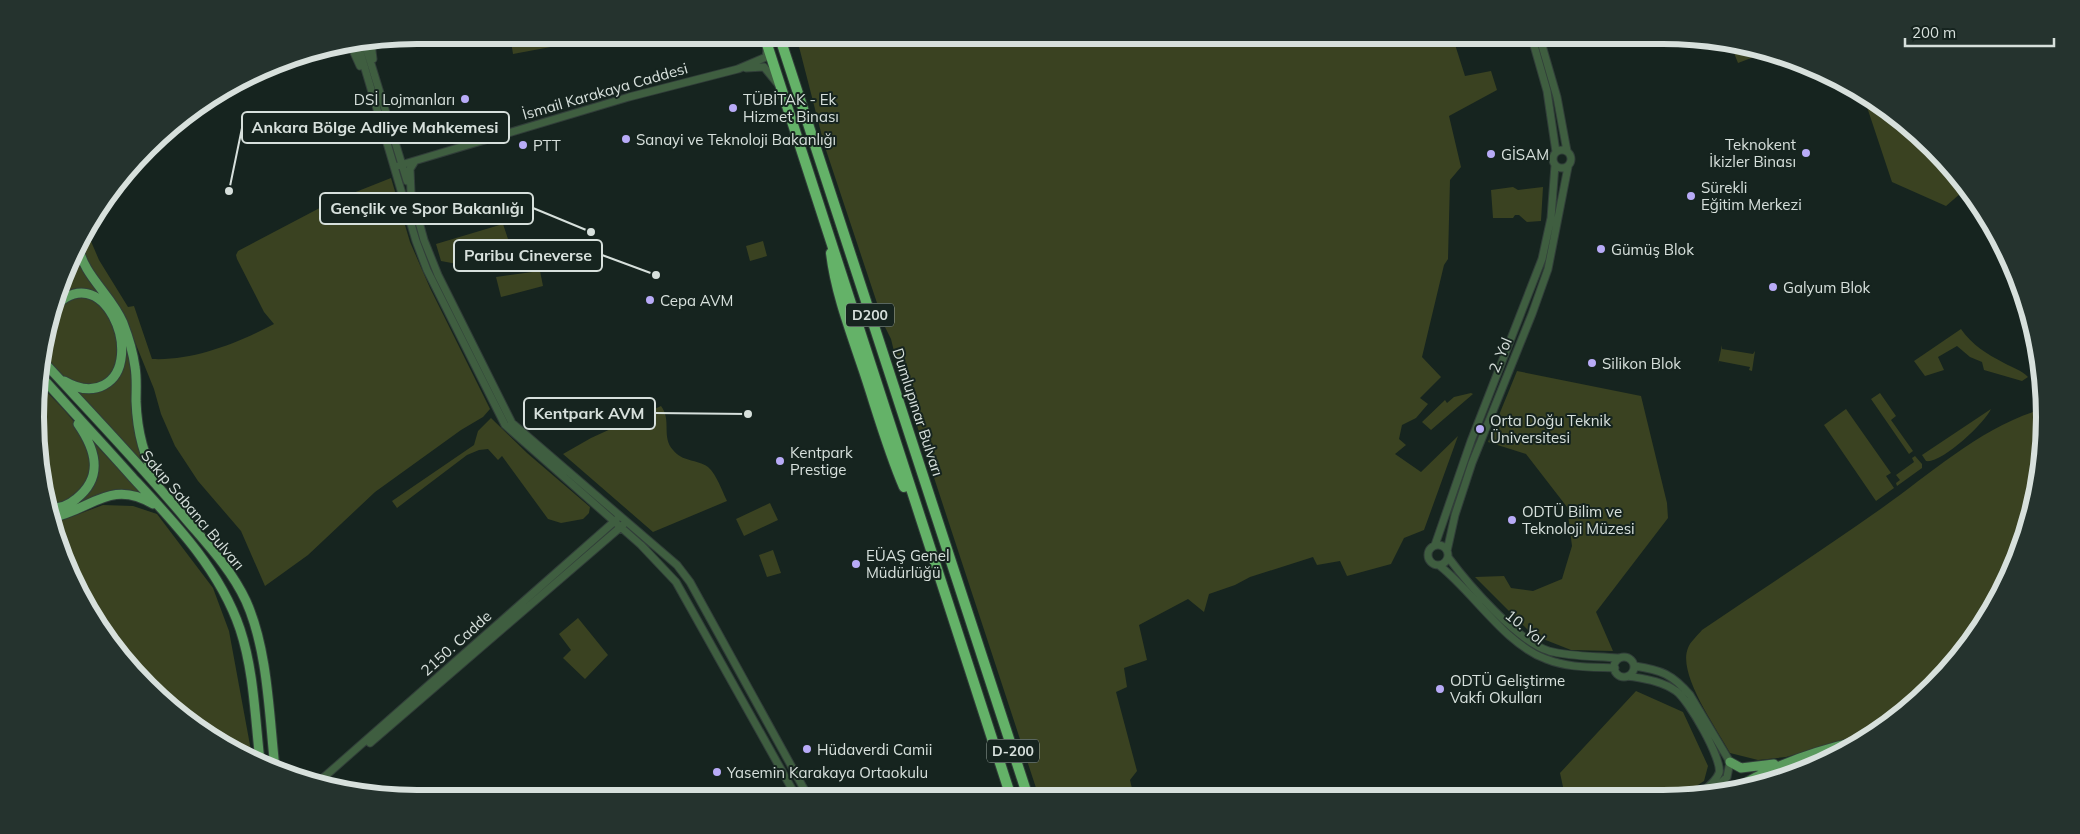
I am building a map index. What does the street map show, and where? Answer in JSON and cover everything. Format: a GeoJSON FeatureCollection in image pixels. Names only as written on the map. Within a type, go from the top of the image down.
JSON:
{"type":"FeatureCollection","features":[{"type":"Feature","properties":{"kind":"highway"},"geometry":{"type":"LineString","coordinates":[[766,44],[779,86]]}},
{"type":"Feature","properties":{"kind":"highway","name":"Dumlupınar Bulvarı"},"geometry":{"type":"LineString","coordinates":[[783,44],[1025,790]]}},
{"type":"Feature","properties":{"kind":"highway","name":"D-200"},"geometry":{"type":"LineString","coordinates":[[779,86],[828,230],[833,274],[842,307],[891,453],[924,531],[1008,790]]}},
{"type":"Feature","properties":{"kind":"main road"},"geometry":{"type":"LineString","coordinates":[[81,254],[87,270],[107,295],[123,322],[135,367],[136,409],[140,438],[149,463],[172,502]]}},
{"type":"Feature","properties":{"kind":"main road"},"geometry":{"type":"LineString","coordinates":[[58,377],[77,387],[86,389],[97,388],[107,384],[120,366],[121,340],[116,322],[107,305],[97,297],[87,293],[68,295],[63,300]]}},
{"type":"Feature","properties":{"kind":"main road","name":"Sakıp Sabancı Bulvarı"},"geometry":{"type":"LineString","coordinates":[[47,366],[172,502],[232,576],[246,601],[254,625],[264,674],[275,762]]}},
{"type":"Feature","properties":{"kind":"main road","name":"Sakıp Sabancı Bulvarı"},"geometry":{"type":"LineString","coordinates":[[46,382],[161,508],[193,546],[216,578],[230,603],[237,621],[250,676],[259,755]]}},
{"type":"Feature","properties":{"kind":"main road"},"geometry":{"type":"LineString","coordinates":[[55,509],[71,504],[84,493],[92,480],[95,465],[93,448],[60,397]]}},
{"type":"Feature","properties":{"kind":"main road"},"geometry":{"type":"LineString","coordinates":[[57,516],[71,512],[108,495],[133,496],[146,499],[161,508]]}},
{"type":"Feature","properties":{"kind":"main road"},"geometry":{"type":"LineString","coordinates":[[1750,780],[1787,762],[1838,747]]}},
{"type":"Feature","properties":{"kind":"main road"},"geometry":{"type":"LineString","coordinates":[[1730,762],[1741,768],[1748,768],[1787,762]]}},
{"type":"Feature","properties":{"kind":"street","name":"İsmail Karakaya Caddesi"},"geometry":{"type":"LineString","coordinates":[[394,167],[629,97],[738,69],[766,57],[768,53],[766,44]]}},
{"type":"Feature","properties":{"kind":"street","name":"2. Yol"},"geometry":{"type":"LineString","coordinates":[[1534,44],[1547,91],[1556,152],[1553,160],[1555,165],[1551,218],[1542,259],[1471,441],[1435,545],[1430,549],[1428,558],[1434,565],[1440,566],[1445,563],[1455,515],[1472,462],[1532,314],[1553,247],[1564,179],[1572,159],[1567,151],[1557,98],[1542,44]]}},
{"type":"Feature","properties":{"kind":"street"},"geometry":{"type":"LineString","coordinates":[[366,47],[372,83],[410,224],[427,270],[503,423],[660,563],[676,582],[793,790]]}},
{"type":"Feature","properties":{"kind":"street"},"geometry":{"type":"LineString","coordinates":[[370,47],[372,83]]}},
{"type":"Feature","properties":{"kind":"street"},"geometry":{"type":"LineString","coordinates":[[359,48],[399,154],[424,240],[438,274],[512,423],[670,558],[684,574],[805,790]]}},
{"type":"Feature","properties":{"kind":"street"},"geometry":{"type":"LineString","coordinates":[[353,50],[372,83]]}},
{"type":"Feature","properties":{"kind":"street","name":"İsmail Karakaya Caddesi"},"geometry":{"type":"LineString","coordinates":[[738,69],[764,67],[779,86]]}},
{"type":"Feature","properties":{"kind":"street"},"geometry":{"type":"LineString","coordinates":[[1556,152],[1567,151]]}},
{"type":"Feature","properties":{"kind":"street"},"geometry":{"type":"LineString","coordinates":[[399,154],[415,161],[410,169],[411,193]]}},
{"type":"Feature","properties":{"kind":"street"},"geometry":{"type":"LineString","coordinates":[[1555,165],[1563,169],[1568,167]]}},
{"type":"Feature","properties":{"kind":"street"},"geometry":{"type":"LineString","coordinates":[[1522,312],[1532,314]]}},
{"type":"Feature","properties":{"kind":"street","name":"2150. Cadde"},"geometry":{"type":"LineString","coordinates":[[322,778],[614,522],[624,518]]}},
{"type":"Feature","properties":{"kind":"street","name":"2150. Cadde"},"geometry":{"type":"LineString","coordinates":[[326,779],[456,670],[620,527],[624,518]]}},
{"type":"Feature","properties":{"kind":"street"},"geometry":{"type":"LineString","coordinates":[[1435,545],[1443,546],[1448,554]]}},
{"type":"Feature","properties":{"kind":"street","name":"10. Yol"},"geometry":{"type":"LineString","coordinates":[[1448,554],[1497,613],[1531,642],[1548,651],[1576,656],[1628,657],[1635,666],[1658,670],[1684,687],[1711,737],[1717,758]]}},
{"type":"Feature","properties":{"kind":"street","name":"10. Yol"},"geometry":{"type":"LineString","coordinates":[[1440,566],[1508,633],[1536,655],[1563,664],[1614,668],[1620,676],[1659,682],[1677,692],[1730,762]]}},
{"type":"Feature","properties":{"kind":"street"},"geometry":{"type":"LineString","coordinates":[[1614,668],[1618,658]]}},
{"type":"Feature","properties":{"kind":"street"},"geometry":{"type":"LineString","coordinates":[[1628,676],[1633,672],[1635,666]]}},
{"type":"Feature","properties":{"kind":"street"},"geometry":{"type":"LineString","coordinates":[[1706,787],[1719,773],[1717,758],[1724,752]]}},
{"type":"Feature","properties":{"kind":"street"},"geometry":{"type":"LineString","coordinates":[[1717,786],[1726,777],[1730,762]]}},
{"type":"Feature","properties":{"kind":"green space"},"geometry":{"type":"Polygon","coordinates":[[[511,44],[556,44],[556,46],[513,54],[511,44]]]}},
{"type":"Feature","properties":{"kind":"green space"},"geometry":{"type":"Polygon","coordinates":[[[798,44],[1455,44],[1465,76],[1491,71],[1497,90],[1449,116],[1461,167],[1450,180],[1448,259],[1444,265],[1422,357],[1441,377],[1420,398],[1428,404],[1416,418],[1402,425],[1399,439],[1406,445],[1395,454],[1421,472],[1458,436],[1424,530],[1404,538],[1391,564],[1347,576],[1340,561],[1317,565],[1313,557],[1250,577],[1235,585],[1209,594],[1204,612],[1188,599],[1139,625],[1147,660],[1124,668],[1127,687],[1116,692],[1137,771],[1130,780],[1132,790],[1037,790],[898,368],[891,339],[885,327],[824,144],[798,44]]]}},
{"type":"Feature","properties":{"kind":"green space"},"geometry":{"type":"Polygon","coordinates":[[[1733,50],[1758,56],[1738,63],[1733,50]]]}},
{"type":"Feature","properties":{"kind":"green space"},"geometry":{"type":"Polygon","coordinates":[[[1866,105],[1909,136],[1944,171],[1961,193],[1946,206],[1892,182],[1866,105]]]}},
{"type":"Feature","properties":{"kind":"green space"},"geometry":{"type":"Polygon","coordinates":[[[391,178],[410,242],[430,288],[490,409],[483,417],[461,430],[375,492],[308,555],[265,586],[241,531],[198,481],[175,446],[124,315],[87,262],[84,249],[90,237],[99,260],[128,307],[134,306],[152,359],[168,359],[199,354],[246,338],[274,324],[264,312],[237,259],[238,251],[333,201],[391,178]]]}},
{"type":"Feature","properties":{"kind":"green space"},"geometry":{"type":"Polygon","coordinates":[[[1513,187],[1518,190],[1543,187],[1541,221],[1527,222],[1519,215],[1515,215],[1513,218],[1493,218],[1491,190],[1513,187]]]}},
{"type":"Feature","properties":{"kind":"green space"},"geometry":{"type":"Polygon","coordinates":[[[503,224],[515,260],[468,266],[441,261],[436,244],[503,224]]]}},
{"type":"Feature","properties":{"kind":"green space"},"geometry":{"type":"Polygon","coordinates":[[[763,241],[767,256],[750,261],[746,246],[763,241]]]}},
{"type":"Feature","properties":{"kind":"green space"},"geometry":{"type":"Polygon","coordinates":[[[78,260],[114,312],[130,351],[148,472],[72,388],[109,385],[124,352],[104,299],[86,290],[65,293],[78,260]]]}},
{"type":"Feature","properties":{"kind":"green space"},"geometry":{"type":"Polygon","coordinates":[[[540,271],[543,286],[501,297],[496,277],[540,271]]]}},
{"type":"Feature","properties":{"kind":"green space"},"geometry":{"type":"Polygon","coordinates":[[[77,295],[87,297],[99,302],[109,315],[117,337],[119,352],[111,375],[105,380],[90,384],[73,381],[55,369],[48,360],[56,320],[62,302],[77,295]]]}},
{"type":"Feature","properties":{"kind":"green space"},"geometry":{"type":"Polygon","coordinates":[[[1961,329],[1980,349],[2028,377],[2022,381],[1984,370],[1982,362],[1970,357],[1957,346],[1938,357],[1944,370],[1925,376],[1914,361],[1961,329]]]}},
{"type":"Feature","properties":{"kind":"green space"},"geometry":{"type":"Polygon","coordinates":[[[1722,345],[1722,349],[1753,354],[1755,351],[1752,371],[1749,370],[1750,367],[1719,361],[1718,364],[1722,345]]]}},
{"type":"Feature","properties":{"kind":"green space"},"geometry":{"type":"Polygon","coordinates":[[[1517,371],[1641,396],[1667,503],[1668,518],[1596,612],[1613,651],[1571,650],[1533,635],[1475,577],[1504,576],[1511,588],[1533,591],[1562,579],[1572,546],[1567,507],[1526,454],[1488,442],[1517,371]]]}},
{"type":"Feature","properties":{"kind":"green space"},"geometry":{"type":"Polygon","coordinates":[[[45,390],[60,405],[80,431],[88,445],[92,459],[90,473],[83,487],[75,495],[54,504],[47,466],[44,417],[45,390]]]}},
{"type":"Feature","properties":{"kind":"green space"},"geometry":{"type":"Polygon","coordinates":[[[1880,393],[1896,416],[1891,420],[1913,451],[1909,454],[1871,399],[1880,393]]]}},
{"type":"Feature","properties":{"kind":"green space"},"geometry":{"type":"Polygon","coordinates":[[[1473,394],[1431,430],[1422,422],[1445,400],[1447,403],[1454,397],[1473,394]]]}},
{"type":"Feature","properties":{"kind":"green space"},"geometry":{"type":"Polygon","coordinates":[[[661,406],[666,417],[669,445],[681,457],[708,467],[717,479],[727,501],[653,532],[563,454],[591,438],[661,406]]]}},
{"type":"Feature","properties":{"kind":"green space"},"geometry":{"type":"Polygon","coordinates":[[[1846,409],[1891,473],[1886,476],[1894,488],[1876,501],[1824,425],[1846,409]]]}},
{"type":"Feature","properties":{"kind":"green space"},"geometry":{"type":"Polygon","coordinates":[[[1991,409],[1972,432],[1952,450],[1933,460],[1926,461],[1922,455],[1991,409]]]}},
{"type":"Feature","properties":{"kind":"green space"},"geometry":{"type":"Polygon","coordinates":[[[2036,412],[2033,466],[2024,514],[1998,582],[1973,624],[1944,663],[1909,698],[1851,739],[1786,757],[1758,760],[1730,753],[1693,686],[1686,659],[1690,643],[1702,630],[1860,524],[1954,454],[2012,420],[2036,412]]]}},
{"type":"Feature","properties":{"kind":"green space"},"geometry":{"type":"Polygon","coordinates":[[[491,418],[527,453],[590,507],[589,513],[583,519],[561,523],[548,519],[502,456],[498,460],[488,449],[479,450],[467,455],[397,508],[392,501],[474,445],[478,431],[491,418]]]}},
{"type":"Feature","properties":{"kind":"green space"},"geometry":{"type":"Polygon","coordinates":[[[93,442],[143,495],[101,494],[90,498],[76,507],[56,513],[55,507],[88,491],[97,454],[93,442]]]}},
{"type":"Feature","properties":{"kind":"green space"},"geometry":{"type":"Polygon","coordinates":[[[1915,456],[1922,464],[1922,468],[1897,486],[1896,483],[1900,480],[1896,475],[1914,462],[1912,458],[1915,456]]]}},
{"type":"Feature","properties":{"kind":"green space"},"geometry":{"type":"Polygon","coordinates":[[[770,503],[778,520],[744,536],[736,519],[770,503]]]}},
{"type":"Feature","properties":{"kind":"green space"},"geometry":{"type":"Polygon","coordinates":[[[103,505],[133,506],[157,514],[213,588],[229,631],[251,752],[230,740],[190,713],[171,698],[136,663],[94,604],[72,560],[59,522],[103,505]]]}},
{"type":"Feature","properties":{"kind":"green space"},"geometry":{"type":"Polygon","coordinates":[[[773,550],[781,573],[767,577],[759,555],[773,550]]]}},
{"type":"Feature","properties":{"kind":"green space"},"geometry":{"type":"Polygon","coordinates":[[[578,618],[608,655],[585,679],[563,658],[571,650],[559,634],[578,618]]]}},
{"type":"Feature","properties":{"kind":"green space"},"geometry":{"type":"Polygon","coordinates":[[[1636,691],[1683,712],[1708,766],[1704,781],[1692,789],[1687,789],[1564,790],[1560,773],[1636,691]]]}},
{"type":"Feature","properties":{"kind":"place","name":"DSİ Lojmanları"},"geometry":{"type":"Point","coordinates":[465,99]}},
{"type":"Feature","properties":{"kind":"place","name":"TÜBİTAK - Ek Hizmet Binası"},"geometry":{"type":"Point","coordinates":[733,108]}},
{"type":"Feature","properties":{"kind":"place","name":"Sanayi ve Teknoloji Bakanlığı"},"geometry":{"type":"Point","coordinates":[626,139]}},
{"type":"Feature","properties":{"kind":"place","name":"PTT"},"geometry":{"type":"Point","coordinates":[523,145]}},
{"type":"Feature","properties":{"kind":"place","name":"Teknokent İkizler Binası"},"geometry":{"type":"Point","coordinates":[1806,153]}},
{"type":"Feature","properties":{"kind":"place","name":"GİSAM"},"geometry":{"type":"Point","coordinates":[1491,154]}},
{"type":"Feature","properties":{"kind":"place","name":"Ankara Bölge Adliye Mahkemesi"},"geometry":{"type":"Point","coordinates":[229,191]}},
{"type":"Feature","properties":{"kind":"place","name":"Sürekli Eğitim Merkezi"},"geometry":{"type":"Point","coordinates":[1691,196]}},
{"type":"Feature","properties":{"kind":"place","name":"Gençlik ve Spor Bakanlığı"},"geometry":{"type":"Point","coordinates":[591,232]}},
{"type":"Feature","properties":{"kind":"place","name":"Gümüş Blok"},"geometry":{"type":"Point","coordinates":[1601,249]}},
{"type":"Feature","properties":{"kind":"place","name":"Paribu Cineverse"},"geometry":{"type":"Point","coordinates":[656,275]}},
{"type":"Feature","properties":{"kind":"place","name":"Galyum Blok"},"geometry":{"type":"Point","coordinates":[1773,287]}},
{"type":"Feature","properties":{"kind":"place","name":"Cepa AVM"},"geometry":{"type":"Point","coordinates":[650,300]}},
{"type":"Feature","properties":{"kind":"place","name":"Silikon Blok"},"geometry":{"type":"Point","coordinates":[1592,363]}},
{"type":"Feature","properties":{"kind":"place","name":"Kentpark AVM"},"geometry":{"type":"Point","coordinates":[748,414]}},
{"type":"Feature","properties":{"kind":"place","name":"Orta Doğu Teknik Üniversitesi"},"geometry":{"type":"Point","coordinates":[1480,429]}},
{"type":"Feature","properties":{"kind":"place","name":"Kentpark Prestige"},"geometry":{"type":"Point","coordinates":[780,461]}},
{"type":"Feature","properties":{"kind":"place","name":"ODTÜ Bilim ve Teknoloji Müzesi"},"geometry":{"type":"Point","coordinates":[1512,520]}},
{"type":"Feature","properties":{"kind":"place","name":"EÜAŞ Genel Müdürlüğü"},"geometry":{"type":"Point","coordinates":[856,564]}},
{"type":"Feature","properties":{"kind":"place","name":"ODTÜ Geliştirme Vakfı Okulları"},"geometry":{"type":"Point","coordinates":[1440,689]}},
{"type":"Feature","properties":{"kind":"place","name":"Hüdaverdi Camii"},"geometry":{"type":"Point","coordinates":[807,749]}},
{"type":"Feature","properties":{"kind":"place","name":"Yasemin Karakaya Ortaokulu"},"geometry":{"type":"Point","coordinates":[717,772]}}]}
